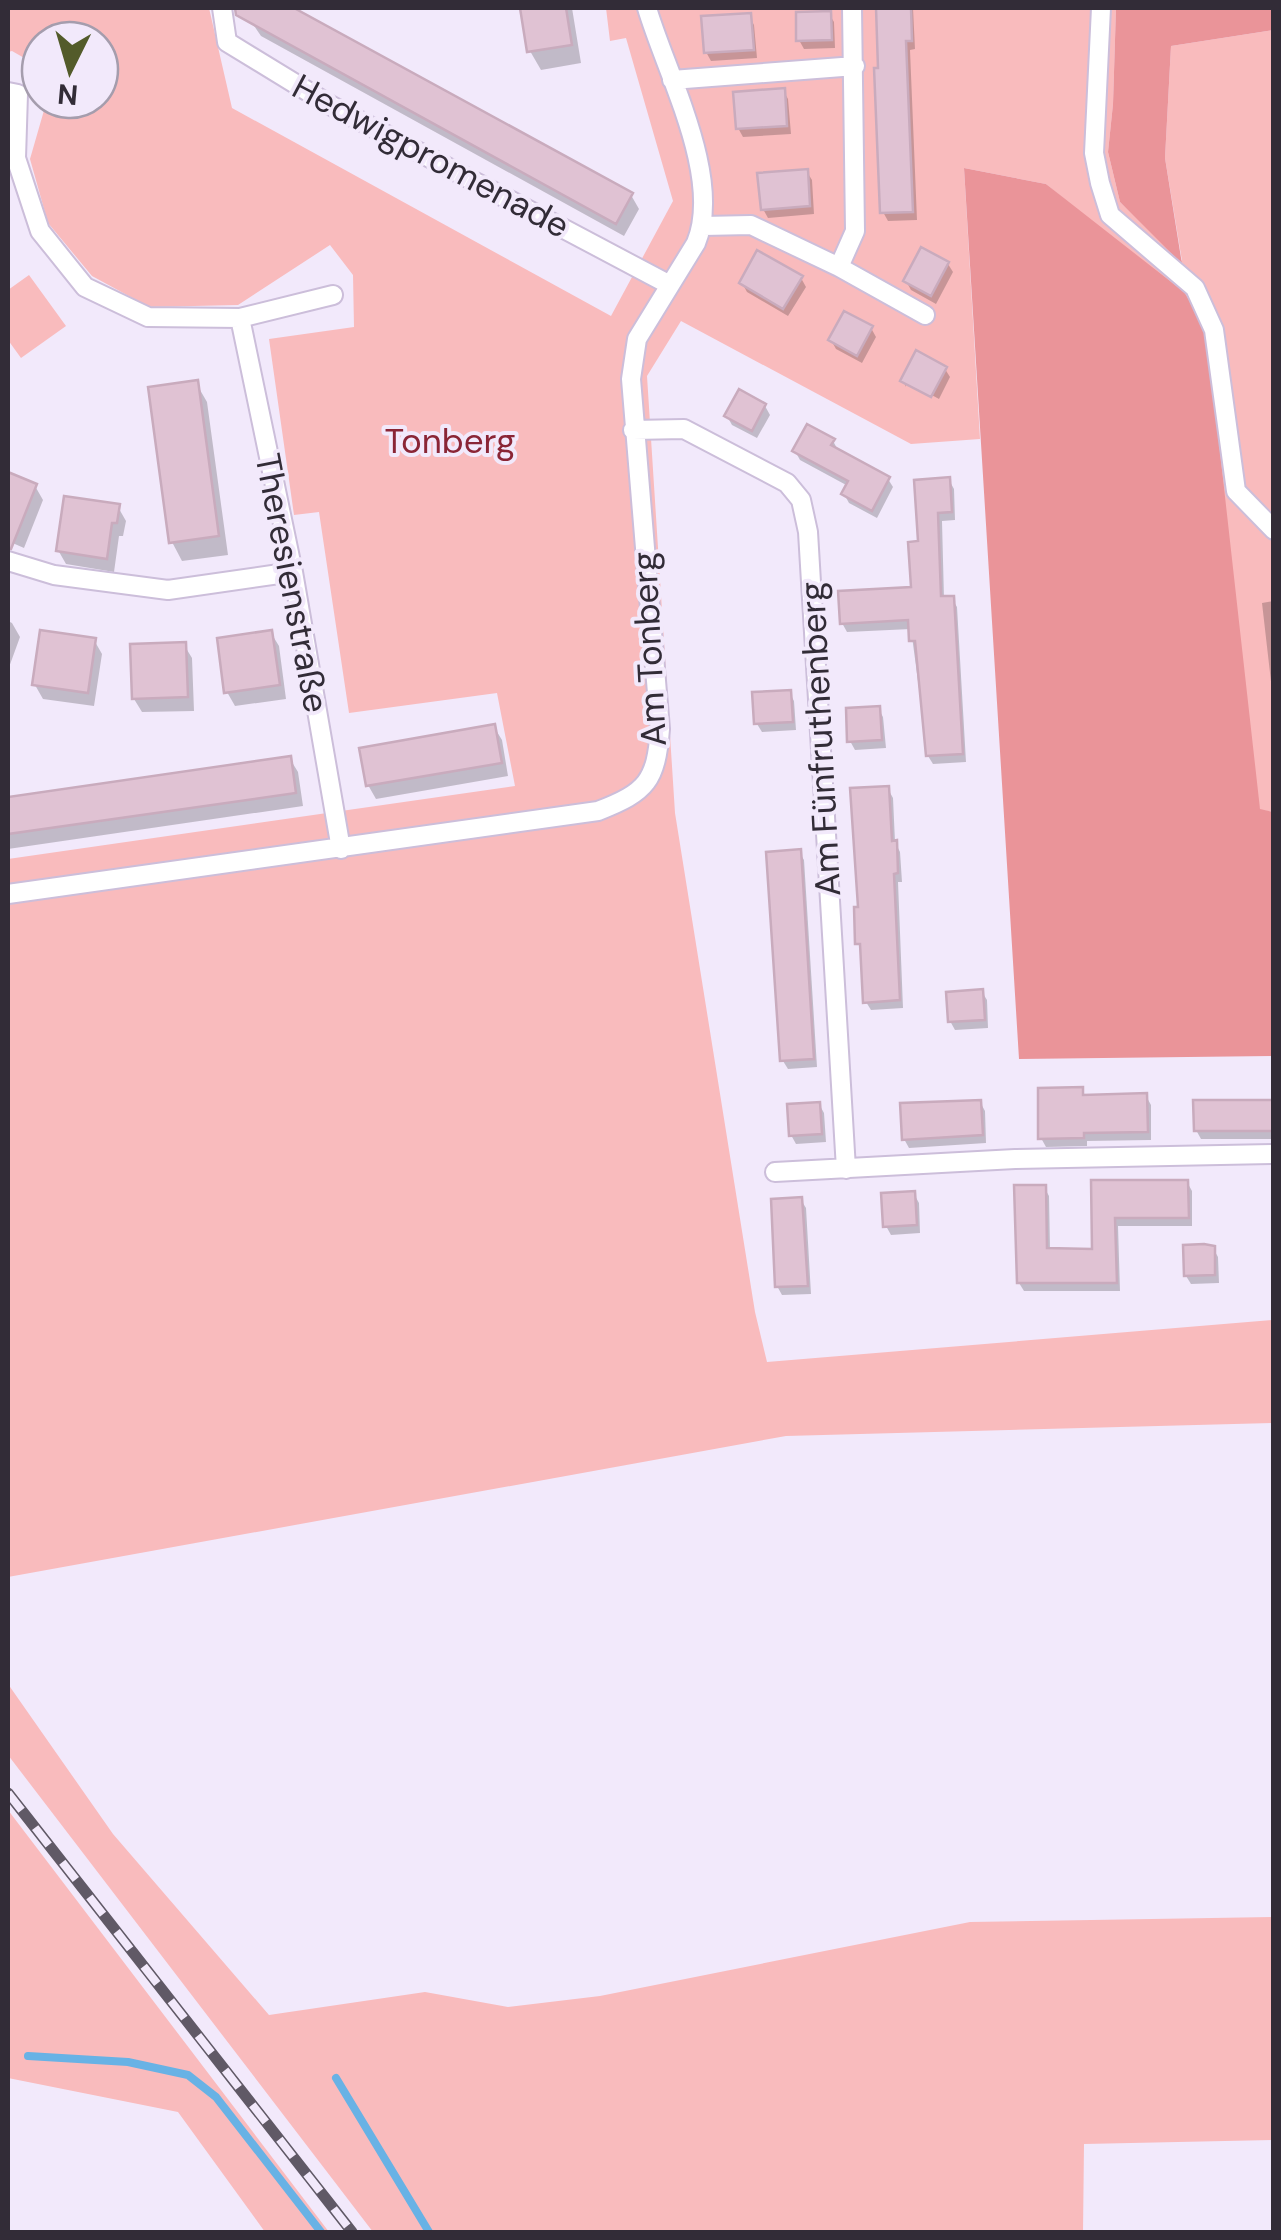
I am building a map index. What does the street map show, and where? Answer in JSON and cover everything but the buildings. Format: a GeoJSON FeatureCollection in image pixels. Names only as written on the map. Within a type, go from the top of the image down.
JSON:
{"type":"FeatureCollection","features":[{"type":"Feature","properties":{"kind":"street","name":"Hedwigpromenade"},"geometry":{"type":"LineString","coordinates":[[222,8],[226,42],[330,105],[668,284]]}},
{"type":"Feature","properties":{"kind":"street"},"geometry":{"type":"LineString","coordinates":[[647,8],[700,168],[705,206],[703,226],[751,226],[840,268],[925,316]]}},
{"type":"Feature","properties":{"kind":"street"},"geometry":{"type":"LineString","coordinates":[[840,268],[855,231],[852,8]]}},
{"type":"Feature","properties":{"kind":"street"},"geometry":{"type":"LineString","coordinates":[[1100,8],[1094,153],[1110,215],[1196,288],[1214,330],[1236,491],[1274,530]]}},
{"type":"Feature","properties":{"kind":"street"},"geometry":{"type":"LineString","coordinates":[[672,80],[855,66]]}},
{"type":"Feature","properties":{"kind":"street"},"geometry":{"type":"LineString","coordinates":[[8,92],[18,94],[12,157],[40,230],[85,287],[148,317],[240,318],[333,295]]}},
{"type":"Feature","properties":{"kind":"street","name":"Am Tonberg"},"geometry":{"type":"LineString","coordinates":[[8,894],[598,811],[627,800],[650,782],[658,756],[660,729],[631,379],[637,339],[703,226]]}},
{"type":"Feature","properties":{"kind":"street","name":"Theresienstraße"},"geometry":{"type":"LineString","coordinates":[[240,318],[292,572],[341,849]]}},
{"type":"Feature","properties":{"kind":"street","name":"Am Fünfruthenberg"},"geometry":{"type":"LineString","coordinates":[[633,430],[684,428],[788,483],[801,500],[808,532],[846,1168]]}},
{"type":"Feature","properties":{"kind":"street"},"geometry":{"type":"LineString","coordinates":[[8,561],[54,575],[168,590],[292,572]]}},
{"type":"Feature","properties":{"kind":"street"},"geometry":{"type":"LineString","coordinates":[[774,1172],[1015,1159],[1274,1154]]}},
{"type":"Feature","properties":{"kind":"green space","name":"Tonberg"},"geometry":{"type":"Polygon","coordinates":[[[8,8],[209,8],[232,108],[611,316],[673,201],[626,38],[610,41],[606,8],[1116,8],[1108,152],[1120,202],[1182,261],[1165,158],[1171,46],[1273,30],[1273,812],[1260,810],[1104,232],[1046,184],[964,168],[980,439],[911,444],[681,321],[647,376],[675,813],[755,1312],[767,1362],[1273,1320],[1273,1423],[786,1436],[8,1577],[8,859],[515,786],[497,693],[349,713],[319,512],[294,515],[269,339],[354,327],[353,275],[330,245],[238,305],[149,307],[92,276],[48,223],[30,159],[41,120],[120,120],[120,20],[20,20],[20,56],[8,52],[8,8]]]}},
{"type":"Feature","properties":{"kind":"green space"},"geometry":{"type":"Polygon","coordinates":[[[29,275],[66,326],[21,358],[8,340],[8,290],[29,275]]]}},
{"type":"Feature","properties":{"kind":"green space"},"geometry":{"type":"Polygon","coordinates":[[[8,1684],[113,1834],[269,2015],[425,1992],[508,2007],[600,1996],[970,1922],[1273,1917],[1273,2140],[1084,2144],[1083,2232],[373,2232],[8,1755],[8,1684]]]}},
{"type":"Feature","properties":{"kind":"green space"},"geometry":{"type":"Polygon","coordinates":[[[8,1810],[329,2232],[265,2232],[178,2112],[8,2078],[8,1810]]]}},
{"type":"Feature","properties":{"kind":"shaded area"},"geometry":{"type":"Polygon","coordinates":[[[1116,8],[1273,8],[1273,30],[1171,46],[1165,158],[1182,264],[1120,202],[1108,152],[1116,8]]]}},
{"type":"Feature","properties":{"kind":"shaded area"},"geometry":{"type":"Polygon","coordinates":[[[964,168],[1046,184],[1184,292],[1206,327],[1260,809],[1273,812],[1273,1056],[1019,1059],[964,168]]]}},
{"type":"Feature","properties":{"kind":"waterway"},"geometry":{"type":"LineString","coordinates":[[28,2056],[128,2062],[188,2075],[216,2097],[321,2232]]}},
{"type":"Feature","properties":{"kind":"waterway"},"geometry":{"type":"LineString","coordinates":[[336,2078],[429,2232]]}},
{"type":"Feature","properties":{"kind":"railway"},"geometry":{"type":"LineString","coordinates":[[8,1793],[352,2232]]}}]}
